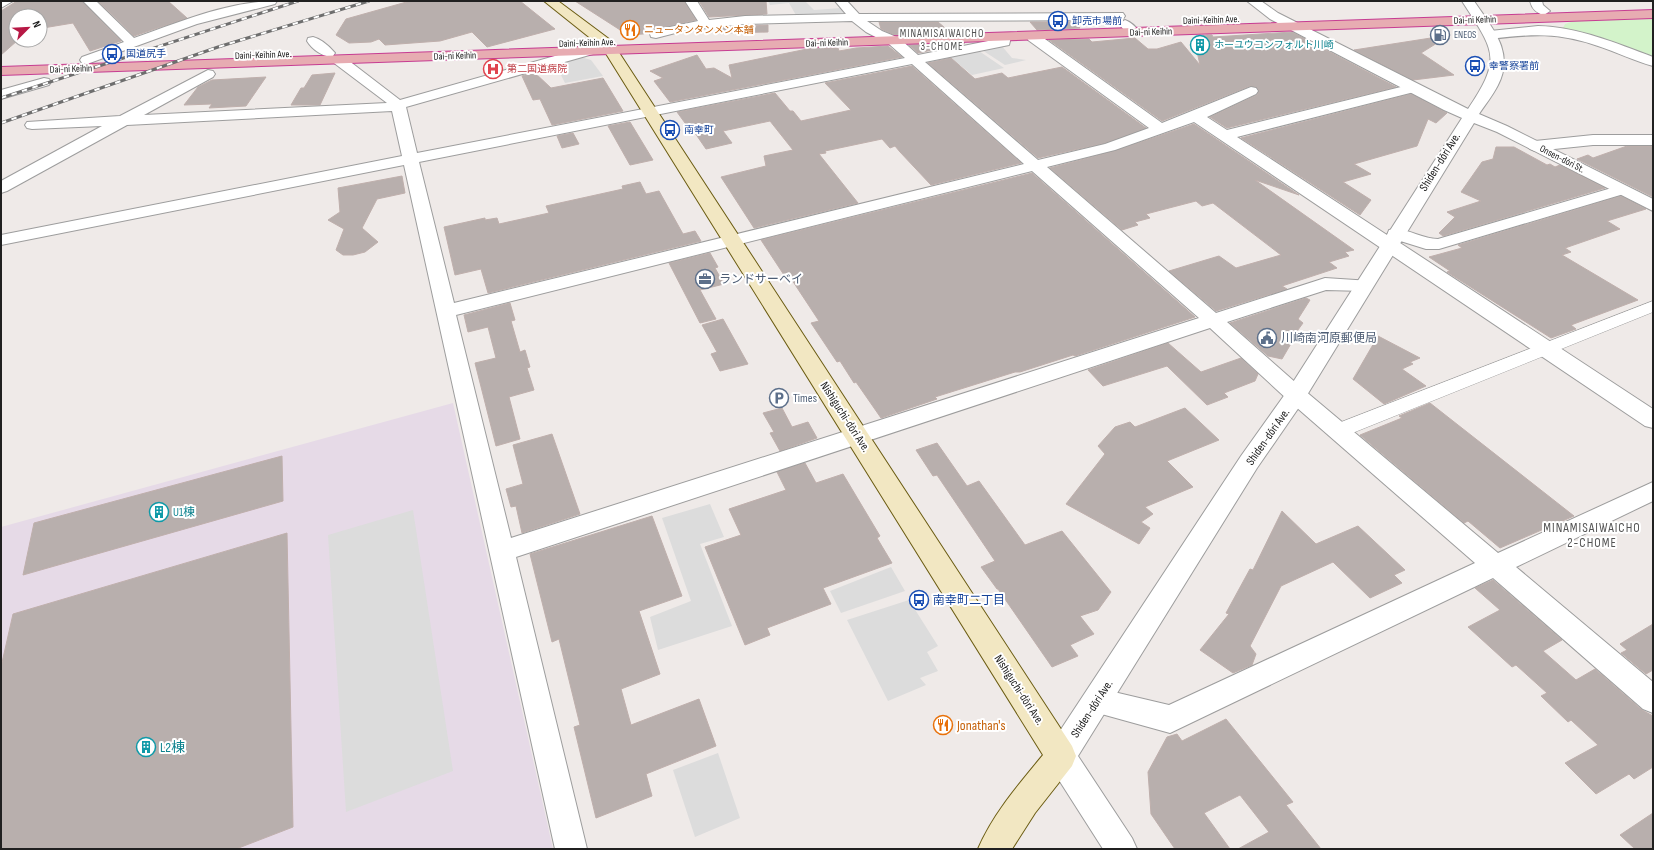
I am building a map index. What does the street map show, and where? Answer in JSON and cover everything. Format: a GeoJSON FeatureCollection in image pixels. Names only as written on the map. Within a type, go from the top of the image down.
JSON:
{"type":"FeatureCollection","features":[{"type":"Feature","properties":{"kind":"highway","name":"Daini-Keihin Ave."},"geometry":{"type":"LineString","coordinates":[[1,62],[333,57],[608,47],[870,31],[1024,28],[1122,20],[1478,16],[1540,6],[1653,7]]}},
{"type":"Feature","properties":{"kind":"highway","name":"Dai-ni Keihin"},"geometry":{"type":"LineString","coordinates":[[1,71],[333,57],[588,52],[608,47],[1033,37],[1295,27],[1478,16],[1554,24],[1653,14]]}},
{"type":"Feature","properties":{"kind":"main road","name":"Nishiguchi-dōri Ave."},"geometry":{"type":"LineString","coordinates":[[554,1],[608,47],[1061,756]]}},
{"type":"Feature","properties":{"kind":"main road","name":"Shiden-dōri Ave."},"geometry":{"type":"LineString","coordinates":[[994,849],[1024,802],[1061,756]]}},
{"type":"Feature","properties":{"kind":"street"},"geometry":{"type":"LineString","coordinates":[[1,4],[7,1]]}},
{"type":"Feature","properties":{"kind":"street"},"geometry":{"type":"LineString","coordinates":[[89,1],[132,43]]}},
{"type":"Feature","properties":{"kind":"street"},"geometry":{"type":"LineString","coordinates":[[690,1],[705,23]]}},
{"type":"Feature","properties":{"kind":"street"},"geometry":{"type":"LineString","coordinates":[[841,1],[855,18],[870,31],[894,41],[1213,320],[1296,395],[1653,700]]}},
{"type":"Feature","properties":{"kind":"street","name":"Onsen-dōri St."},"geometry":{"type":"LineString","coordinates":[[1253,1],[1295,27],[1413,88],[1469,116],[1502,128],[1653,206]]}},
{"type":"Feature","properties":{"kind":"street","name":"Shiden-dōri Ave."},"geometry":{"type":"LineString","coordinates":[[1061,756],[1250,462],[1296,395],[1469,116],[1491,86],[1497,71],[1498,57],[1490,35],[1468,1]]}},
{"type":"Feature","properties":{"kind":"street"},"geometry":{"type":"LineString","coordinates":[[87,60],[192,21],[267,2]]}},
{"type":"Feature","properties":{"kind":"street"},"geometry":{"type":"LineString","coordinates":[[656,34],[705,23],[745,20],[927,16],[1122,20],[1134,33]]}},
{"type":"Feature","properties":{"kind":"street"},"geometry":{"type":"LineString","coordinates":[[1490,35],[1528,31],[1554,24],[1580,37],[1653,62]]}},
{"type":"Feature","properties":{"kind":"street"},"geometry":{"type":"LineString","coordinates":[[1,240],[1004,42],[1005,37]]}},
{"type":"Feature","properties":{"kind":"street"},"geometry":{"type":"LineString","coordinates":[[1033,37],[1161,129]]}},
{"type":"Feature","properties":{"kind":"street"},"geometry":{"type":"LineString","coordinates":[[313,41],[398,105],[571,849]]}},
{"type":"Feature","properties":{"kind":"street"},"geometry":{"type":"LineString","coordinates":[[32,125],[385,108],[588,52]]}},
{"type":"Feature","properties":{"kind":"street"},"geometry":{"type":"LineString","coordinates":[[1,188],[208,74]]}},
{"type":"Feature","properties":{"kind":"street"},"geometry":{"type":"LineString","coordinates":[[1,95],[44,82]]}},
{"type":"Feature","properties":{"kind":"street"},"geometry":{"type":"LineString","coordinates":[[1226,135],[1413,88]]}},
{"type":"Feature","properties":{"kind":"street"},"geometry":{"type":"LineString","coordinates":[[446,311],[1110,147],[1196,116],[1251,91]]}},
{"type":"Feature","properties":{"kind":"street"},"geometry":{"type":"LineString","coordinates":[[1196,116],[1392,239],[1544,348],[1653,420]]}},
{"type":"Feature","properties":{"kind":"street"},"geometry":{"type":"LineString","coordinates":[[1535,146],[1594,140],[1653,140]]}},
{"type":"Feature","properties":{"kind":"street"},"geometry":{"type":"LineString","coordinates":[[1392,239],[1426,244],[1439,244],[1621,190]]}},
{"type":"Feature","properties":{"kind":"street"},"geometry":{"type":"LineString","coordinates":[[502,551],[1325,284],[1364,285]]}},
{"type":"Feature","properties":{"kind":"street"},"geometry":{"type":"LineString","coordinates":[[1338,431],[1653,306]]}},
{"type":"Feature","properties":{"kind":"street"},"geometry":{"type":"LineString","coordinates":[[1097,700],[1170,719],[1653,491]]}},
{"type":"Feature","properties":{"kind":"street","name":"Nishiguchi-dōri Ave."},"geometry":{"type":"LineString","coordinates":[[1061,756],[1121,849]]}},
{"type":"Feature","properties":{"kind":"shaded area"},"geometry":{"type":"Polygon","coordinates":[[[768,1],[806,2],[814,10],[841,8],[845,16],[797,17],[789,3],[770,5],[768,1]]]}},
{"type":"Feature","properties":{"kind":"shaded area"},"geometry":{"type":"Polygon","coordinates":[[[1001,45],[1012,58],[1026,60],[1005,65],[982,50],[1001,45]]]}},
{"type":"Feature","properties":{"kind":"shaded area"},"geometry":{"type":"Polygon","coordinates":[[[979,51],[1004,68],[972,75],[960,65],[933,71],[922,61],[979,51]]]}},
{"type":"Feature","properties":{"kind":"shaded area"},"geometry":{"type":"Polygon","coordinates":[[[581,57],[591,60],[603,76],[565,83],[556,65],[581,57]]]}},
{"type":"Feature","properties":{"kind":"shaded area"},"geometry":{"type":"Polygon","coordinates":[[[453,403],[553,849],[1,849],[1,527],[453,403]]]}},
{"type":"Feature","properties":{"kind":"shaded area"},"geometry":{"type":"Polygon","coordinates":[[[710,504],[724,537],[700,544],[732,626],[658,650],[650,617],[691,601],[662,518],[710,504]]]}},
{"type":"Feature","properties":{"kind":"shaded area"},"geometry":{"type":"Polygon","coordinates":[[[413,510],[453,771],[346,812],[328,535],[413,510]]]}},
{"type":"Feature","properties":{"kind":"shaded area"},"geometry":{"type":"Polygon","coordinates":[[[891,567],[905,591],[841,613],[830,591],[891,567]]]}},
{"type":"Feature","properties":{"kind":"shaded area"},"geometry":{"type":"Polygon","coordinates":[[[909,600],[938,646],[927,652],[938,671],[920,678],[926,685],[888,701],[847,620],[909,600]]]}},
{"type":"Feature","properties":{"kind":"shaded area"},"geometry":{"type":"Polygon","coordinates":[[[718,753],[740,818],[695,837],[673,770],[718,753]]]}},
{"type":"Feature","properties":{"kind":"green space"},"geometry":{"type":"Polygon","coordinates":[[[1653,19],[1653,58],[1563,28],[1565,24],[1574,21],[1653,19]]]}},
{"type":"Feature","properties":{"kind":"building"},"geometry":{"type":"Polygon","coordinates":[[[17,1],[82,1],[121,41],[90,51],[73,23],[48,27],[48,8],[8,8],[9,48],[1,55],[1,11],[17,1]]]}},
{"type":"Feature","properties":{"kind":"building"},"geometry":{"type":"Polygon","coordinates":[[[98,1],[168,1],[187,18],[134,36],[98,1]]]}},
{"type":"Feature","properties":{"kind":"building"},"geometry":{"type":"Polygon","coordinates":[[[410,1],[520,1],[555,29],[487,47],[472,32],[440,41],[385,45],[379,39],[371,42],[349,43],[336,35],[346,19],[410,1]]]}},
{"type":"Feature","properties":{"kind":"building"},"geometry":{"type":"Polygon","coordinates":[[[575,1],[684,1],[696,20],[651,30],[643,34],[628,35],[575,1]]]}},
{"type":"Feature","properties":{"kind":"building"},"geometry":{"type":"Polygon","coordinates":[[[699,1],[766,1],[767,14],[709,17],[699,1]]]}},
{"type":"Feature","properties":{"kind":"building"},"geometry":{"type":"Polygon","coordinates":[[[879,22],[938,22],[951,33],[895,35],[881,29],[879,22]]]}},
{"type":"Feature","properties":{"kind":"building"},"geometry":{"type":"Polygon","coordinates":[[[1030,22],[1075,22],[1080,28],[1037,30],[1030,22]]]}},
{"type":"Feature","properties":{"kind":"building"},"geometry":{"type":"Polygon","coordinates":[[[768,25],[768,32],[723,33],[721,28],[719,28],[768,25]]]}},
{"type":"Feature","properties":{"kind":"building"},"geometry":{"type":"Polygon","coordinates":[[[1292,32],[1396,87],[1227,128],[1210,117],[1257,95],[1259,90],[1256,87],[1250,86],[1162,121],[1049,40],[1089,39],[1092,42],[1135,38],[1148,49],[1157,49],[1181,42],[1200,65],[1194,38],[1207,35],[1212,35],[1213,37],[1292,32]]]}},
{"type":"Feature","properties":{"kind":"building"},"geometry":{"type":"Polygon","coordinates":[[[1450,35],[1421,53],[1454,75],[1413,80],[1354,50],[1450,35]]]}},
{"type":"Feature","properties":{"kind":"building"},"geometry":{"type":"Polygon","coordinates":[[[965,43],[918,53],[909,45],[965,43]]]}},
{"type":"Feature","properties":{"kind":"building"},"geometry":{"type":"Polygon","coordinates":[[[888,46],[902,57],[670,102],[654,81],[663,78],[650,71],[697,55],[706,69],[714,68],[732,78],[729,65],[812,48],[838,48],[839,51],[856,48],[888,46]]]}},
{"type":"Feature","properties":{"kind":"building"},"geometry":{"type":"Polygon","coordinates":[[[951,58],[975,79],[1002,73],[1008,78],[1062,67],[1146,128],[1105,143],[1038,158],[928,63],[951,58]]]}},
{"type":"Feature","properties":{"kind":"building"},"geometry":{"type":"Polygon","coordinates":[[[912,66],[1021,163],[931,185],[895,146],[890,148],[882,139],[825,151],[826,153],[819,154],[858,203],[754,228],[721,177],[766,166],[764,156],[793,150],[770,121],[723,131],[732,143],[706,149],[695,133],[693,134],[677,112],[775,93],[790,111],[793,111],[801,121],[851,110],[825,83],[912,66]]]}},
{"type":"Feature","properties":{"kind":"building"},"geometry":{"type":"Polygon","coordinates":[[[534,72],[551,88],[603,78],[623,111],[552,125],[540,99],[533,100],[522,76],[534,72]]]}},
{"type":"Feature","properties":{"kind":"building"},"geometry":{"type":"Polygon","coordinates":[[[335,73],[320,105],[291,105],[301,88],[304,88],[312,75],[335,73]]]}},
{"type":"Feature","properties":{"kind":"building"},"geometry":{"type":"Polygon","coordinates":[[[266,77],[246,106],[209,108],[212,104],[184,105],[198,87],[212,80],[266,77]]]}},
{"type":"Feature","properties":{"kind":"building"},"geometry":{"type":"Polygon","coordinates":[[[1411,94],[1447,113],[1436,123],[1428,119],[1417,146],[1354,164],[1371,174],[1343,182],[1371,200],[1360,215],[1241,138],[1411,94]]]}},
{"type":"Feature","properties":{"kind":"building"},"geometry":{"type":"Polygon","coordinates":[[[630,122],[653,160],[630,165],[608,126],[630,122]]]}},
{"type":"Feature","properties":{"kind":"building"},"geometry":{"type":"Polygon","coordinates":[[[1194,124],[1299,195],[1255,180],[1354,250],[1345,252],[1349,256],[1329,262],[1337,268],[1282,286],[1287,289],[1216,311],[1169,271],[1219,256],[1236,268],[1281,255],[1213,203],[1202,206],[1196,201],[1146,214],[1150,218],[1135,222],[1138,225],[1122,230],[1050,168],[1115,151],[1194,124]]]}},
{"type":"Feature","properties":{"kind":"building"},"geometry":{"type":"Polygon","coordinates":[[[573,133],[579,144],[562,148],[557,136],[573,133]]]}},
{"type":"Feature","properties":{"kind":"building"},"geometry":{"type":"Polygon","coordinates":[[[1627,146],[1653,146],[1653,197],[1577,159],[1588,155],[1593,158],[1627,146]]]}},
{"type":"Feature","properties":{"kind":"building"},"geometry":{"type":"Polygon","coordinates":[[[1496,147],[1514,147],[1547,165],[1550,164],[1555,167],[1560,165],[1605,188],[1443,236],[1439,233],[1455,217],[1447,212],[1481,201],[1461,192],[1482,162],[1493,159],[1496,147]]]}},
{"type":"Feature","properties":{"kind":"building"},"geometry":{"type":"Polygon","coordinates":[[[1032,173],[1195,317],[1075,356],[1073,355],[935,397],[937,399],[881,418],[856,382],[854,383],[840,361],[837,362],[811,323],[819,321],[788,274],[784,275],[761,240],[1032,173]]]}},
{"type":"Feature","properties":{"kind":"building"},"geometry":{"type":"Polygon","coordinates":[[[402,176],[405,193],[377,199],[362,228],[378,242],[365,252],[353,255],[343,255],[336,250],[344,229],[328,220],[340,212],[338,188],[402,176]]]}},
{"type":"Feature","properties":{"kind":"building"},"geometry":{"type":"Polygon","coordinates":[[[640,182],[646,194],[659,191],[683,234],[695,231],[701,241],[488,293],[481,269],[455,275],[444,227],[485,218],[485,220],[497,218],[499,224],[549,213],[546,206],[623,189],[622,186],[640,182]]]}},
{"type":"Feature","properties":{"kind":"building"},"geometry":{"type":"Polygon","coordinates":[[[1621,196],[1646,209],[1607,221],[1620,229],[1565,248],[1571,252],[1562,255],[1638,300],[1571,325],[1576,329],[1551,338],[1447,272],[1450,271],[1429,257],[1462,248],[1458,245],[1621,196]]]}},
{"type":"Feature","properties":{"kind":"building"},"geometry":{"type":"Polygon","coordinates":[[[710,253],[718,267],[715,268],[724,284],[700,290],[716,319],[700,323],[669,263],[710,253]]]}},
{"type":"Feature","properties":{"kind":"building"},"geometry":{"type":"Polygon","coordinates":[[[1306,298],[1310,300],[1298,319],[1303,323],[1295,334],[1296,335],[1282,359],[1268,356],[1230,323],[1306,298]]]}},
{"type":"Feature","properties":{"kind":"building"},"geometry":{"type":"Polygon","coordinates":[[[510,303],[515,320],[511,321],[520,352],[525,350],[530,367],[527,368],[534,390],[509,397],[520,439],[496,446],[475,363],[496,358],[488,327],[468,332],[464,315],[510,303]]]}},
{"type":"Feature","properties":{"kind":"building"},"geometry":{"type":"Polygon","coordinates":[[[723,319],[748,364],[720,371],[711,354],[717,352],[702,325],[723,319]]]}},
{"type":"Feature","properties":{"kind":"building"},"geometry":{"type":"Polygon","coordinates":[[[1378,336],[1420,358],[1410,362],[1413,364],[1402,369],[1426,386],[1384,404],[1353,379],[1378,336]]]}},
{"type":"Feature","properties":{"kind":"building"},"geometry":{"type":"Polygon","coordinates":[[[1168,343],[1201,372],[1241,358],[1258,374],[1255,381],[1224,393],[1228,397],[1207,405],[1167,366],[1103,386],[1088,370],[1168,343]]]}},
{"type":"Feature","properties":{"kind":"building"},"geometry":{"type":"Polygon","coordinates":[[[1430,403],[1574,516],[1500,548],[1468,521],[1464,523],[1360,435],[1402,418],[1399,416],[1430,403]]]}},
{"type":"Feature","properties":{"kind":"building"},"geometry":{"type":"Polygon","coordinates":[[[782,408],[792,427],[808,422],[817,438],[780,451],[770,433],[774,432],[763,413],[782,408]]]}},
{"type":"Feature","properties":{"kind":"building"},"geometry":{"type":"Polygon","coordinates":[[[1185,408],[1219,440],[1167,461],[1193,487],[1145,507],[1153,514],[1141,522],[1150,528],[1139,544],[1066,504],[1105,454],[1098,446],[1115,427],[1130,422],[1135,427],[1185,408]]]}},
{"type":"Feature","properties":{"kind":"building"},"geometry":{"type":"Polygon","coordinates":[[[552,434],[580,514],[522,533],[516,506],[511,507],[506,489],[523,484],[513,445],[552,434]]]}},
{"type":"Feature","properties":{"kind":"building"},"geometry":{"type":"Polygon","coordinates":[[[937,443],[967,486],[979,481],[1025,545],[1062,531],[1111,592],[1098,610],[1080,616],[1094,634],[1070,645],[1078,656],[1052,667],[981,567],[995,561],[937,475],[933,476],[916,450],[937,443]]]}},
{"type":"Feature","properties":{"kind":"building","name":"U1棟"},"geometry":{"type":"Polygon","coordinates":[[[282,456],[283,501],[23,575],[34,523],[282,456]]]}},
{"type":"Feature","properties":{"kind":"building"},"geometry":{"type":"Polygon","coordinates":[[[805,463],[816,483],[843,474],[880,536],[877,538],[892,563],[823,588],[831,604],[767,628],[770,635],[745,645],[705,547],[741,535],[729,509],[786,490],[777,472],[805,463]]]}},
{"type":"Feature","properties":{"kind":"building"},"geometry":{"type":"Polygon","coordinates":[[[1282,511],[1316,544],[1358,526],[1405,570],[1394,575],[1402,583],[1370,598],[1333,562],[1281,586],[1250,646],[1256,654],[1252,665],[1233,673],[1200,650],[1229,614],[1226,613],[1250,569],[1253,570],[1282,511]]]}},
{"type":"Feature","properties":{"kind":"building"},"geometry":{"type":"Polygon","coordinates":[[[652,516],[682,596],[639,611],[660,674],[621,689],[631,725],[699,699],[716,746],[646,774],[652,796],[596,818],[574,727],[580,725],[559,639],[552,642],[530,554],[652,516]]]}},
{"type":"Feature","properties":{"kind":"building","name":"L2棟"},"geometry":{"type":"Polygon","coordinates":[[[287,533],[293,827],[236,849],[1,849],[1,667],[13,614],[287,533]]]}},
{"type":"Feature","properties":{"kind":"building"},"geometry":{"type":"Polygon","coordinates":[[[1493,580],[1562,640],[1543,651],[1576,680],[1595,669],[1642,710],[1653,716],[1653,767],[1634,779],[1629,774],[1596,794],[1565,763],[1598,745],[1571,720],[1568,722],[1541,696],[1547,693],[1516,665],[1512,667],[1468,627],[1500,610],[1475,588],[1493,580]]]}},
{"type":"Feature","properties":{"kind":"building"},"geometry":{"type":"Polygon","coordinates":[[[1653,624],[1653,670],[1646,674],[1621,653],[1627,650],[1620,644],[1653,624]]]}},
{"type":"Feature","properties":{"kind":"building"},"geometry":{"type":"Polygon","coordinates":[[[1226,719],[1293,802],[1286,805],[1321,849],[1238,849],[1269,832],[1240,795],[1204,813],[1230,849],[1175,849],[1151,814],[1148,772],[1167,737],[1177,734],[1182,741],[1226,719]]]}},
{"type":"Feature","properties":{"kind":"building"},"geometry":{"type":"Polygon","coordinates":[[[1653,813],[1653,849],[1635,849],[1620,835],[1653,813]]]}},
{"type":"Feature","properties":{"kind":"railway"},"geometry":{"type":"LineString","coordinates":[[1,98],[298,1]]}},
{"type":"Feature","properties":{"kind":"railway"},"geometry":{"type":"LineString","coordinates":[[1,123],[218,47],[369,1]]}},
{"type":"Feature","properties":{"kind":"place","name":"卸売市場前"},"geometry":{"type":"Point","coordinates":[1058,21]}},
{"type":"Feature","properties":{"kind":"place","name":"ニュータンタンメン本舗"},"geometry":{"type":"Point","coordinates":[630,30]}},
{"type":"Feature","properties":{"kind":"place","name":"ENEOS"},"geometry":{"type":"Point","coordinates":[1440,35]}},
{"type":"Feature","properties":{"kind":"place","name":"ホーユウコンフォルト川崎"},"geometry":{"type":"Point","coordinates":[1200,45]}},
{"type":"Feature","properties":{"kind":"place","name":"国道尻手"},"geometry":{"type":"Point","coordinates":[112,54]}},
{"type":"Feature","properties":{"kind":"place","name":"幸警察署前"},"geometry":{"type":"Point","coordinates":[1475,66]}},
{"type":"Feature","properties":{"kind":"place","name":"第二国道病院"},"geometry":{"type":"Point","coordinates":[493,69]}},
{"type":"Feature","properties":{"kind":"place","name":"南幸町"},"geometry":{"type":"Point","coordinates":[670,130]}},
{"type":"Feature","properties":{"kind":"place","name":"ランドサーベイ"},"geometry":{"type":"Point","coordinates":[705,279]}},
{"type":"Feature","properties":{"kind":"place","name":"川崎南河原郵便局"},"geometry":{"type":"Point","coordinates":[1267,338]}},
{"type":"Feature","properties":{"kind":"place","name":"Times"},"geometry":{"type":"Point","coordinates":[779,398]}},
{"type":"Feature","properties":{"kind":"place","name":"U1棟"},"geometry":{"type":"Point","coordinates":[159,512]}},
{"type":"Feature","properties":{"kind":"place","name":"南幸町二丁目"},"geometry":{"type":"Point","coordinates":[919,600]}},
{"type":"Feature","properties":{"kind":"place","name":"Jonathan's"},"geometry":{"type":"Point","coordinates":[943,725]}},
{"type":"Feature","properties":{"kind":"place","name":"L2棟"},"geometry":{"type":"Point","coordinates":[146,747]}},
{"type":"Feature","properties":{"kind":"district","name":"MINAMISAIWAICHO 3-CHOME"},"geometry":{"type":"Point","coordinates":[942,39]}},
{"type":"Feature","properties":{"kind":"district","name":"MINAMISAIWAICHO 2-CHOME"},"geometry":{"type":"Point","coordinates":[1592,536]}}]}
